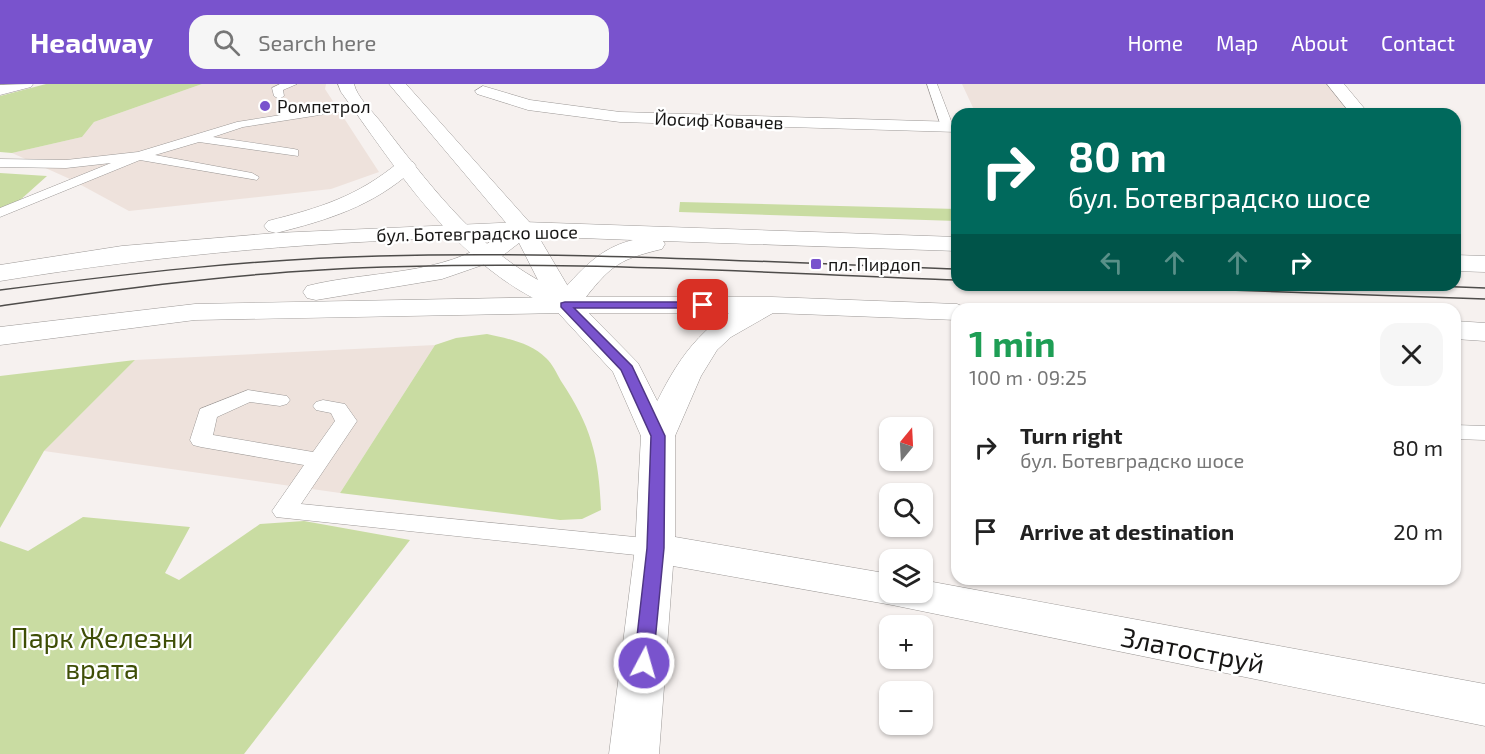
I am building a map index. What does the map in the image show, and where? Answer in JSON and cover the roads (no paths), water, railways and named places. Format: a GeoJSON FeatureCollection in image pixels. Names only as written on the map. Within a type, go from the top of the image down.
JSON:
{"type":"FeatureCollection","features":[{"type":"Feature","properties":{"kind":"street"},"geometry":{"type":"LineString","coordinates":[[0,90],[25,84]]}},
{"type":"Feature","properties":{"kind":"street"},"geometry":{"type":"LineString","coordinates":[[346,84],[406,166],[460,230],[501,268],[565,305]]}},
{"type":"Feature","properties":{"kind":"street"},"geometry":{"type":"LineString","coordinates":[[397,84],[522,229],[565,305],[627,369],[658,436]]}},
{"type":"Feature","properties":{"kind":"street"},"geometry":{"type":"LineString","coordinates":[[1335,84],[1355,108]]}},
{"type":"Feature","properties":{"kind":"street","name":"Йосиф Ковачев"},"geometry":{"type":"LineString","coordinates":[[483,91],[528,105],[620,117],[951,126]]}},
{"type":"Feature","properties":{"kind":"street"},"geometry":{"type":"LineString","coordinates":[[138,252],[255,231],[331,211],[358,202],[384,187],[406,166]]}},
{"type":"Feature","properties":{"kind":"street"},"geometry":{"type":"LineString","coordinates":[[0,336],[195,312],[433,274],[488,255],[522,229]]}},
{"type":"Feature","properties":{"kind":"street","name":"бул. Ботевградско шосе"},"geometry":{"type":"LineString","coordinates":[[0,273],[138,252],[338,236],[460,230],[522,229],[951,244]]}},
{"type":"Feature","properties":{"kind":"street"},"geometry":{"type":"LineString","coordinates":[[565,305],[603,261],[614,253],[639,245],[748,237]]}},
{"type":"Feature","properties":{"kind":"street"},"geometry":{"type":"LineString","coordinates":[[1461,263],[1485,264]]}},
{"type":"Feature","properties":{"kind":"street"},"geometry":{"type":"LineString","coordinates":[[195,312],[565,305],[772,305],[951,312]]}},
{"type":"Feature","properties":{"kind":"street"},"geometry":{"type":"LineString","coordinates":[[634,754],[655,548],[658,436],[692,360],[714,334],[744,315],[772,305]]}},
{"type":"Feature","properties":{"kind":"street"},"geometry":{"type":"LineString","coordinates":[[1461,330],[1485,332]]}},
{"type":"Feature","properties":{"kind":"street"},"geometry":{"type":"LineString","coordinates":[[655,548],[879,588]]}},
{"type":"Feature","properties":{"kind":"street","name":"Златоструй"},"geometry":{"type":"LineString","coordinates":[[933,598],[1485,705]]}},
{"type":"Feature","properties":{"kind":"lane"},"geometry":{"type":"LineString","coordinates":[[279,96],[277,88],[292,84]]}},
{"type":"Feature","properties":{"kind":"lane"},"geometry":{"type":"LineString","coordinates":[[932,84],[951,124]]}},
{"type":"Feature","properties":{"kind":"lane"},"geometry":{"type":"LineString","coordinates":[[0,213],[139,156],[241,124],[287,114],[360,106]]}},
{"type":"Feature","properties":{"kind":"lane"},"geometry":{"type":"LineString","coordinates":[[198,138],[294,153]]}},
{"type":"Feature","properties":{"kind":"lane"},"geometry":{"type":"LineString","coordinates":[[0,162],[66,164],[139,156],[252,177]]}},
{"type":"Feature","properties":{"kind":"lane"},"geometry":{"type":"LineString","coordinates":[[280,400],[248,396],[207,413],[201,440],[319,460]]}},
{"type":"Feature","properties":{"kind":"lane"},"geometry":{"type":"LineString","coordinates":[[323,406],[338,408],[346,421],[284,511],[655,548]]}},
{"type":"Feature","properties":{"kind":"lane"},"geometry":{"type":"LineString","coordinates":[[1461,432],[1485,433]]}},
{"type":"Feature","properties":{"kind":"tram line"},"geometry":{"type":"LineString","coordinates":[[0,290],[236,264],[379,256],[596,256],[951,269]]}},
{"type":"Feature","properties":{"kind":"tram line"},"geometry":{"type":"LineString","coordinates":[[0,306],[240,276],[400,267],[559,266],[951,280]]}},
{"type":"Feature","properties":{"kind":"tram line"},"geometry":{"type":"LineString","coordinates":[[1461,287],[1485,288]]}},
{"type":"Feature","properties":{"kind":"tram line"},"geometry":{"type":"LineString","coordinates":[[1256,291],[1485,299]]}},
{"type":"Feature","properties":{"kind":"place","name":"Ромпетрол"},"geometry":{"type":"Point","coordinates":[265,106]}},
{"type":"Feature","properties":{"kind":"place","name":"пл. Пирдоп"},"geometry":{"type":"Point","coordinates":[816,264]}},
{"type":"Feature","properties":{"kind":"park label","name":"Парк Железни врата"},"geometry":{"type":"Point","coordinates":[102,652]}}]}
